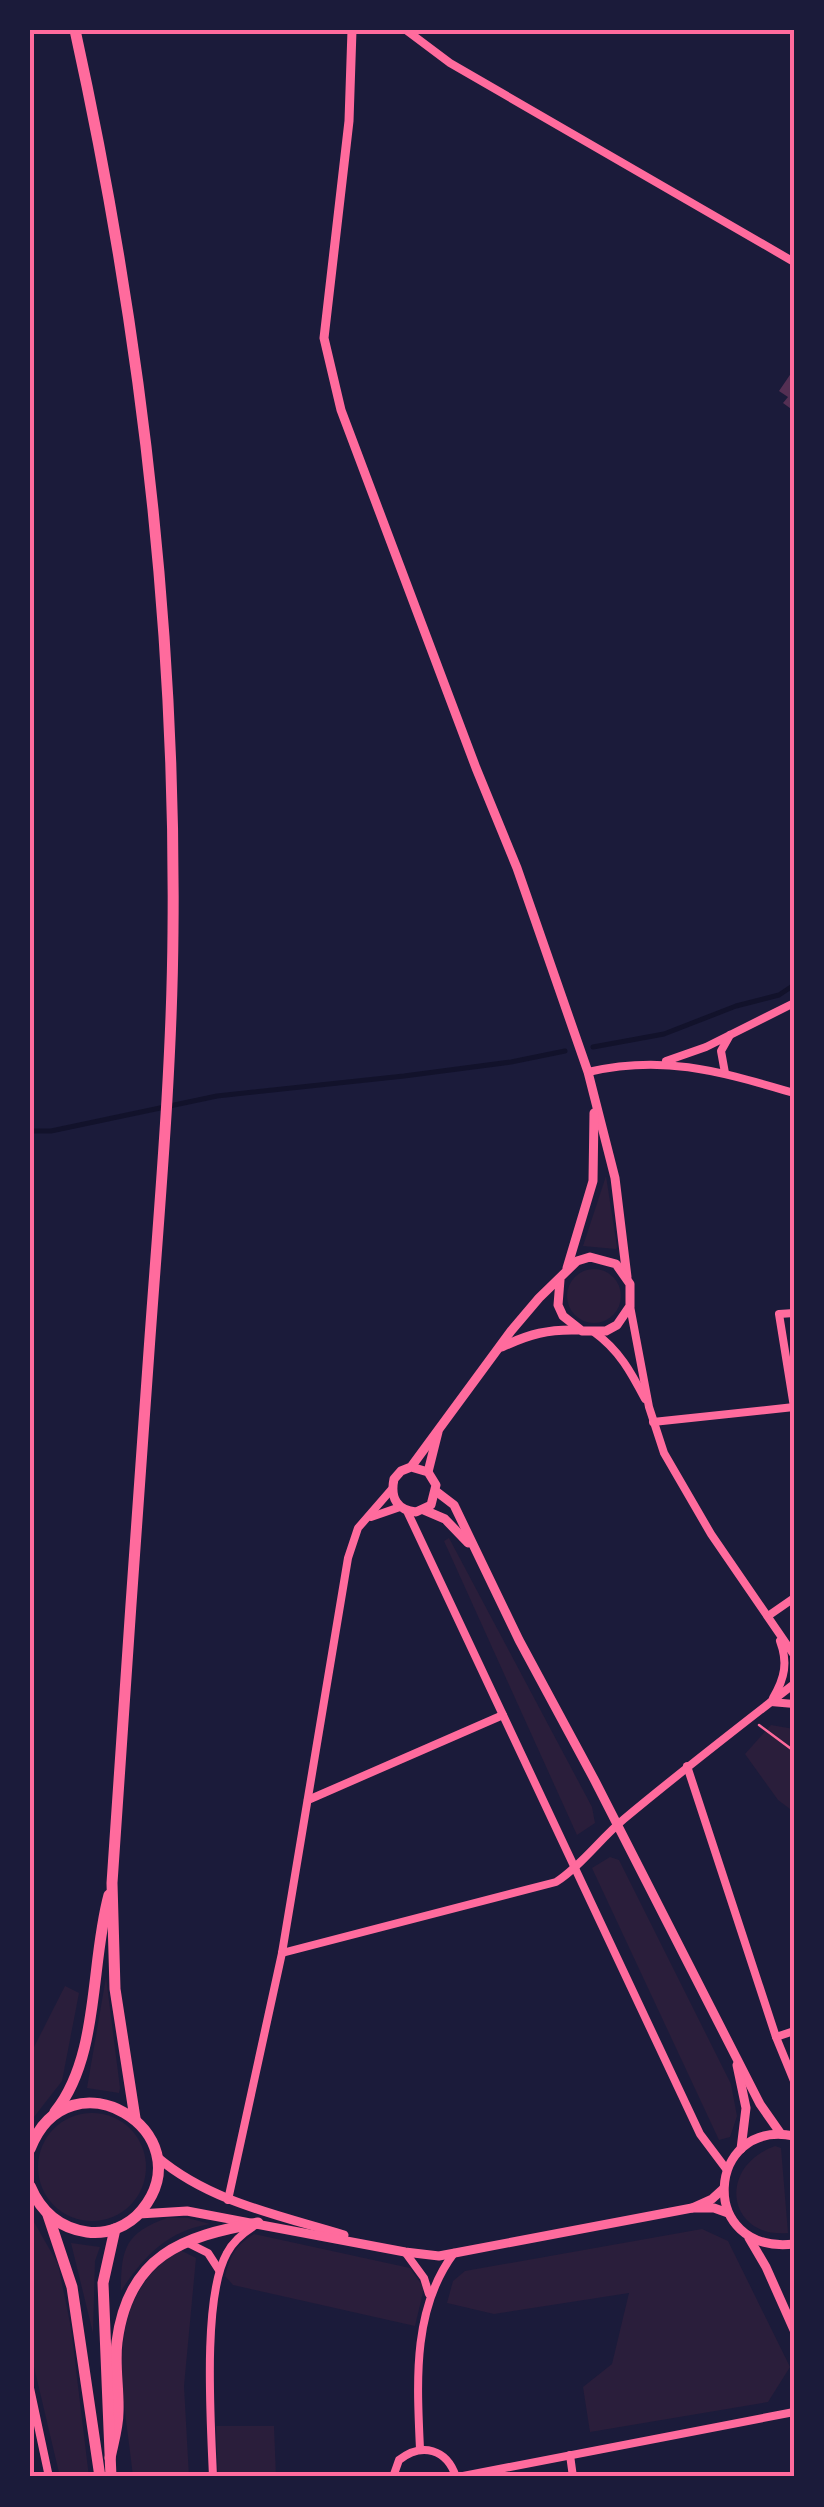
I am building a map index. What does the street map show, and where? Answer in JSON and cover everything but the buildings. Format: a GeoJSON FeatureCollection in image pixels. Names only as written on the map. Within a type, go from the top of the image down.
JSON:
{"type":"FeatureCollection","features":[{"type":"Feature","properties":{"kind":"main road"},"geometry":{"type":"LineString","coordinates":[[75,30],[120,263],[140,400],[161,591],[171,777],[173,932],[165,1126],[112,1883],[115,1989],[135,2118]]}},
{"type":"Feature","properties":{"kind":"main road"},"geometry":{"type":"LineString","coordinates":[[30,2149],[39,2130],[68,2097],[82,2057],[101,1922],[112,1883]]}},
{"type":"Feature","properties":{"kind":"main road"},"geometry":{"type":"LineString","coordinates":[[48,2215],[68,2228],[91,2233],[115,2229],[139,2214],[152,2197],[158,2178],[150,2135],[135,2118],[116,2106],[94,2102],[72,2105],[52,2116]]}},
{"type":"Feature","properties":{"kind":"main road"},"geometry":{"type":"LineString","coordinates":[[30,2186],[48,2215],[72,2287],[100,2477]]}},
{"type":"Feature","properties":{"kind":"main road"},"geometry":{"type":"LineString","coordinates":[[110,2458],[118,2416],[116,2343],[128,2294],[150,2266],[184,2242],[219,2230],[258,2224]]}},
{"type":"Feature","properties":{"kind":"main road"},"geometry":{"type":"LineString","coordinates":[[111,2477],[103,2283],[115,2229]]}},
{"type":"Feature","properties":{"kind":"street"},"geometry":{"type":"LineString","coordinates":[[352,30],[348,121],[324,338],[341,410],[517,868],[588,1072],[615,1178],[632,1295],[630,1306],[652,1422],[664,1453],[711,1534],[794,1655]]}},
{"type":"Feature","properties":{"kind":"street"},"geometry":{"type":"LineString","coordinates":[[406,30],[450,63],[794,262]]}},
{"type":"Feature","properties":{"kind":"street"},"geometry":{"type":"LineString","coordinates":[[794,504],[794,512]]}},
{"type":"Feature","properties":{"kind":"street"},"geometry":{"type":"LineString","coordinates":[[662,1062],[730,1036],[794,1004]]}},
{"type":"Feature","properties":{"kind":"street"},"geometry":{"type":"LineString","coordinates":[[725,1074],[721,1051],[730,1036]]}},
{"type":"Feature","properties":{"kind":"street"},"geometry":{"type":"LineString","coordinates":[[588,1072],[662,1062],[794,1093]]}},
{"type":"Feature","properties":{"kind":"street"},"geometry":{"type":"LineString","coordinates":[[228,2200],[282,1952],[348,1558],[358,1528],[392,1490],[394,1479],[412,1467],[470,1382],[567,1269],[593,1182],[594,1095]]}},
{"type":"Feature","properties":{"kind":"street"},"geometry":{"type":"LineString","coordinates":[[567,1269],[577,1261],[604,1258],[628,1277]]}},
{"type":"Feature","properties":{"kind":"street"},"geometry":{"type":"LineString","coordinates":[[560,1280],[558,1306],[563,1316],[582,1330]]}},
{"type":"Feature","properties":{"kind":"street"},"geometry":{"type":"LineString","coordinates":[[500,1348],[551,1329],[594,1332],[616,1325],[630,1306]]}},
{"type":"Feature","properties":{"kind":"street"},"geometry":{"type":"LineString","coordinates":[[652,1422],[794,1406],[780,1314],[794,1313]]}},
{"type":"Feature","properties":{"kind":"street"},"geometry":{"type":"LineString","coordinates":[[594,1332],[610,1344],[629,1368],[649,1407]]}},
{"type":"Feature","properties":{"kind":"street"},"geometry":{"type":"LineString","coordinates":[[440,1424],[428,1472],[436,1492],[454,1504],[760,2104],[781,2134]]}},
{"type":"Feature","properties":{"kind":"street"},"geometry":{"type":"LineString","coordinates":[[412,1467],[428,1472]]}},
{"type":"Feature","properties":{"kind":"street"},"geometry":{"type":"LineString","coordinates":[[392,1490],[503,1715],[700,2134],[727,2170]]}},
{"type":"Feature","properties":{"kind":"street"},"geometry":{"type":"LineString","coordinates":[[424,1510],[431,1505],[436,1492]]}},
{"type":"Feature","properties":{"kind":"street"},"geometry":{"type":"LineString","coordinates":[[367,1518],[403,1509],[424,1510],[446,1519],[476,1553]]}},
{"type":"Feature","properties":{"kind":"street"},"geometry":{"type":"LineString","coordinates":[[768,1616],[794,1598]]}},
{"type":"Feature","properties":{"kind":"street"},"geometry":{"type":"LineString","coordinates":[[771,1702],[787,1659],[776,1630]]}},
{"type":"Feature","properties":{"kind":"street"},"geometry":{"type":"LineString","coordinates":[[282,1952],[556,1882],[687,1766],[794,1684]]}},
{"type":"Feature","properties":{"kind":"street"},"geometry":{"type":"LineString","coordinates":[[771,1702],[794,1704]]}},
{"type":"Feature","properties":{"kind":"street"},"geometry":{"type":"LineString","coordinates":[[308,1800],[503,1715]]}},
{"type":"Feature","properties":{"kind":"street"},"geometry":{"type":"LineString","coordinates":[[687,1766],[776,2037],[794,2080]]}},
{"type":"Feature","properties":{"kind":"street"},"geometry":{"type":"LineString","coordinates":[[776,2037],[794,2031]]}},
{"type":"Feature","properties":{"kind":"street"},"geometry":{"type":"LineString","coordinates":[[735,2053],[746,2108],[741,2149],[727,2170],[724,2189],[728,2213],[766,2267],[794,2330]]}},
{"type":"Feature","properties":{"kind":"street"},"geometry":{"type":"LineString","coordinates":[[741,2149],[766,2135],[794,2136]]}},
{"type":"Feature","properties":{"kind":"street"},"geometry":{"type":"LineString","coordinates":[[157,2157],[182,2176],[228,2200],[390,2249]]}},
{"type":"Feature","properties":{"kind":"street"},"geometry":{"type":"LineString","coordinates":[[139,2214],[188,2211],[405,2252],[454,2254],[692,2208],[724,2189]]}},
{"type":"Feature","properties":{"kind":"street"},"geometry":{"type":"LineString","coordinates":[[692,2208],[728,2213]]}},
{"type":"Feature","properties":{"kind":"street"},"geometry":{"type":"LineString","coordinates":[[213,2477],[209,2385],[219,2270],[235,2240],[258,2224]]}},
{"type":"Feature","properties":{"kind":"street"},"geometry":{"type":"LineString","coordinates":[[747,2236],[777,2246],[794,2244]]}},
{"type":"Feature","properties":{"kind":"street"},"geometry":{"type":"LineString","coordinates":[[184,2242],[208,2253],[219,2270]]}},
{"type":"Feature","properties":{"kind":"street"},"geometry":{"type":"LineString","coordinates":[[405,2252],[424,2278],[429,2294]]}},
{"type":"Feature","properties":{"kind":"street"},"geometry":{"type":"LineString","coordinates":[[420,2449],[418,2372],[429,2294],[454,2254]]}},
{"type":"Feature","properties":{"kind":"street"},"geometry":{"type":"LineString","coordinates":[[30,2388],[49,2477]]}},
{"type":"Feature","properties":{"kind":"street"},"geometry":{"type":"LineString","coordinates":[[393,2477],[400,2460],[420,2449],[444,2456],[457,2477],[794,2412]]}},
{"type":"Feature","properties":{"kind":"street"},"geometry":{"type":"LineString","coordinates":[[570,2455],[573,2477]]}},
{"type":"Feature","properties":{"kind":"path"},"geometry":{"type":"LineString","coordinates":[[750,1718],[794,1751]]}},
{"type":"Feature","properties":{"kind":"shaded area"},"geometry":{"type":"Polygon","coordinates":[[[606,1176],[617,1247],[583,1246],[606,1176]]]}},
{"type":"Feature","properties":{"kind":"shaded area"},"geometry":{"type":"Polygon","coordinates":[[[594,1269],[613,1277],[621,1296],[613,1315],[594,1323],[575,1315],[567,1296],[575,1277],[594,1269]]]}},
{"type":"Feature","properties":{"kind":"shaded area"},"geometry":{"type":"Polygon","coordinates":[[[449,1538],[592,1807],[595,1823],[577,1835],[444,1541],[449,1538]]]}},
{"type":"Feature","properties":{"kind":"shaded area"},"geometry":{"type":"Polygon","coordinates":[[[771,1725],[794,1729],[794,1812],[778,1800],[745,1754],[771,1725]]]}},
{"type":"Feature","properties":{"kind":"shaded area"},"geometry":{"type":"Polygon","coordinates":[[[610,1857],[619,1860],[731,2084],[737,2116],[730,2137],[719,2140],[592,1868],[610,1857]]]}},
{"type":"Feature","properties":{"kind":"shaded area"},"geometry":{"type":"Polygon","coordinates":[[[106,1977],[120,2088],[119,2093],[87,2088],[106,1977]]]}},
{"type":"Feature","properties":{"kind":"shaded area"},"geometry":{"type":"Polygon","coordinates":[[[65,1986],[79,1993],[62,2081],[30,2122],[30,2055],[65,1986]]]}},
{"type":"Feature","properties":{"kind":"shaded area"},"geometry":{"type":"Polygon","coordinates":[[[92,2113],[113,2117],[130,2129],[142,2146],[146,2167],[142,2188],[130,2205],[113,2217],[92,2221],[71,2217],[54,2205],[42,2188],[38,2167],[42,2146],[54,2129],[71,2117],[92,2113]]]}},
{"type":"Feature","properties":{"kind":"shaded area"},"geometry":{"type":"Polygon","coordinates":[[[775,2146],[781,2148],[788,2233],[768,2232],[753,2225],[742,2214],[737,2200],[743,2170],[756,2156],[775,2146]]]}},
{"type":"Feature","properties":{"kind":"shaded area"},"geometry":{"type":"Polygon","coordinates":[[[30,2215],[58,2264],[71,2328],[89,2477],[60,2477],[30,2350],[30,2215]]]}},
{"type":"Feature","properties":{"kind":"shaded area"},"geometry":{"type":"Polygon","coordinates":[[[167,2218],[210,2224],[181,2232],[158,2247],[121,2291],[128,2244],[142,2230],[167,2218]]]}},
{"type":"Feature","properties":{"kind":"shaded area"},"geometry":{"type":"Polygon","coordinates":[[[702,2229],[728,2241],[790,2367],[768,2402],[590,2432],[583,2387],[612,2364],[629,2293],[494,2314],[447,2303],[453,2281],[465,2271],[702,2229]]]}},
{"type":"Feature","properties":{"kind":"shaded area"},"geometry":{"type":"Polygon","coordinates":[[[254,2234],[410,2268],[424,2288],[415,2326],[233,2285],[225,2276],[229,2262],[238,2247],[254,2234]]]}},
{"type":"Feature","properties":{"kind":"shaded area"},"geometry":{"type":"Polygon","coordinates":[[[71,2243],[100,2247],[95,2261],[93,2333],[71,2243]]]}},
{"type":"Feature","properties":{"kind":"shaded area"},"geometry":{"type":"Polygon","coordinates":[[[180,2250],[196,2258],[184,2386],[189,2477],[133,2477],[122,2383],[127,2322],[137,2295],[154,2271],[180,2250]]]}},
{"type":"Feature","properties":{"kind":"shaded area"},"geometry":{"type":"Polygon","coordinates":[[[216,2426],[274,2426],[276,2477],[218,2477],[216,2426]]]}},
{"type":"Feature","properties":{"kind":"waterway"},"geometry":{"type":"LineString","coordinates":[[593,1047],[664,1034],[736,1006],[779,995],[794,985]]}},
{"type":"Feature","properties":{"kind":"waterway"},"geometry":{"type":"LineString","coordinates":[[30,1131],[51,1131],[217,1096],[404,1076],[565,1051]]}}]}
